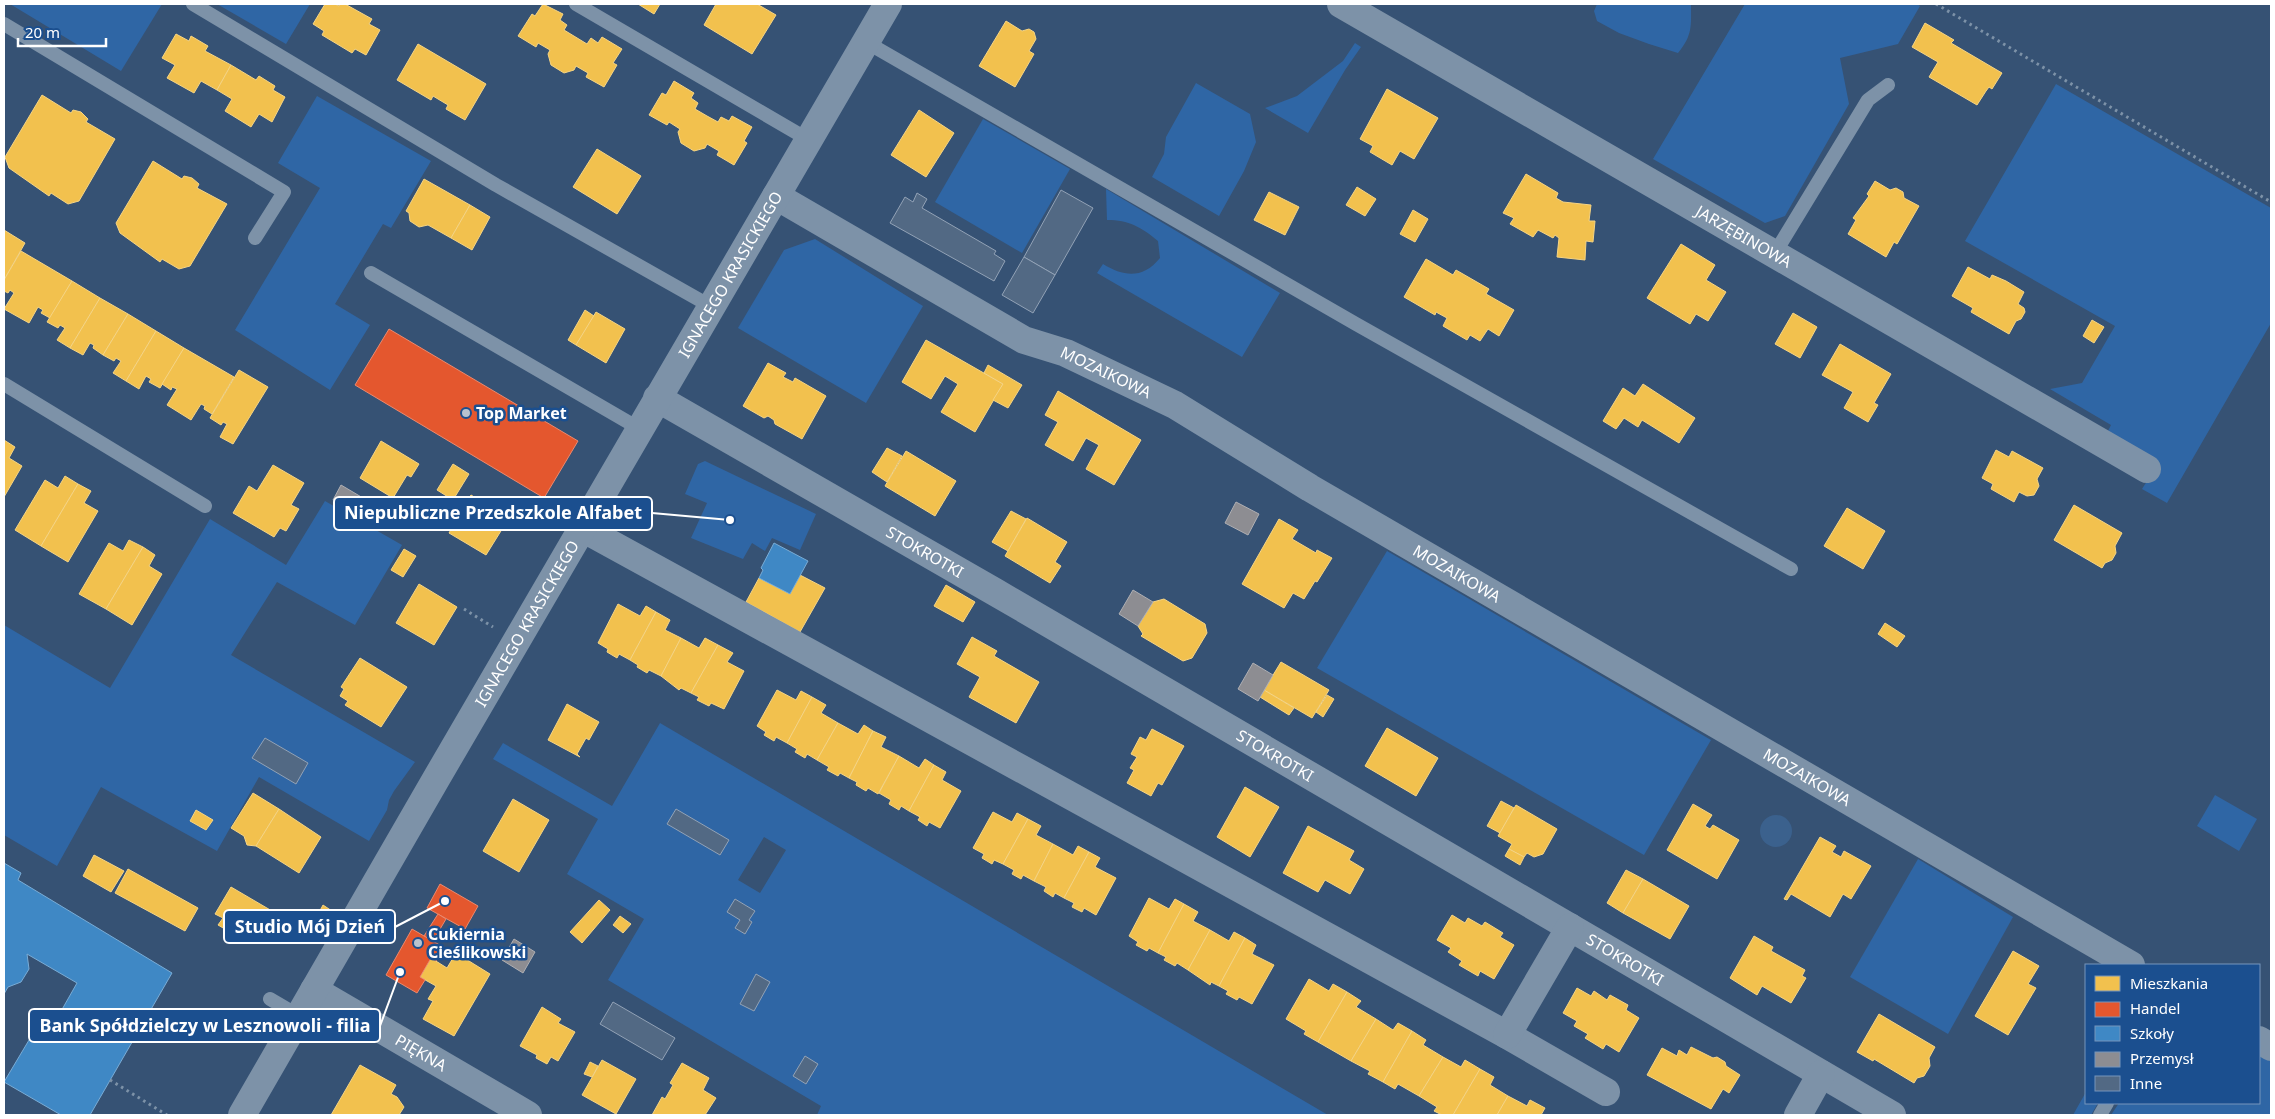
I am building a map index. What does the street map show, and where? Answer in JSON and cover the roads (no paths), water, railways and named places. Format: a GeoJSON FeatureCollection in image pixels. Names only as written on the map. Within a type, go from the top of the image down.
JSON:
{"type":"FeatureCollection","features":[{"type":"Feature","properties":{"kind":"street","name":"IGNACEGO KRASICKIEGO"},"geometry":{"type":"LineString","coordinates":[[242,1115],[657,398],[888,4]]}},
{"type":"Feature","properties":{"kind":"street","name":"JARZĘBINOWA"},"geometry":{"type":"LineString","coordinates":[[1341,4],[2147,469]]}},
{"type":"Feature","properties":{"kind":"street","name":"MOZAIKOWA"},"geometry":{"type":"LineString","coordinates":[[776,196],[1024,340],[1066,353],[1175,405],[1310,488],[2129,964]]}},
{"type":"Feature","properties":{"kind":"street","name":"STOKROTKI"},"geometry":{"type":"LineString","coordinates":[[657,398],[995,592],[1892,1115]]}},
{"type":"Feature","properties":{"kind":"street"},"geometry":{"type":"LineString","coordinates":[[582,528],[1507,1035],[1606,1092]]}},
{"type":"Feature","properties":{"kind":"street"},"geometry":{"type":"LineString","coordinates":[[1507,1035],[1570,927]]}},
{"type":"Feature","properties":{"kind":"street","name":"PIĘKNA"},"geometry":{"type":"LineString","coordinates":[[314,990],[528,1115]]}},
{"type":"Feature","properties":{"kind":"street"},"geometry":{"type":"LineString","coordinates":[[2260,1041],[2271,1047]]}},
{"type":"Feature","properties":{"kind":"street"},"geometry":{"type":"LineString","coordinates":[[1798,1115],[1821,1074]]}},
{"type":"Feature","properties":{"kind":"lane"},"geometry":{"type":"LineString","coordinates":[[193,4],[496,185],[712,307]]}},
{"type":"Feature","properties":{"kind":"lane"},"geometry":{"type":"LineString","coordinates":[[576,4],[809,140]]}},
{"type":"Feature","properties":{"kind":"lane"},"geometry":{"type":"LineString","coordinates":[[4,24],[284,192],[254,238]]}},
{"type":"Feature","properties":{"kind":"lane"},"geometry":{"type":"LineString","coordinates":[[866,42],[1356,324],[1791,569]]}},
{"type":"Feature","properties":{"kind":"lane"},"geometry":{"type":"LineString","coordinates":[[1775,253],[1868,100],[1888,84]]}},
{"type":"Feature","properties":{"kind":"lane"},"geometry":{"type":"LineString","coordinates":[[371,273],[640,428]]}},
{"type":"Feature","properties":{"kind":"lane"},"geometry":{"type":"LineString","coordinates":[[4,384],[205,506]]}},
{"type":"Feature","properties":{"kind":"lane"},"geometry":{"type":"LineString","coordinates":[[270,999],[299,1016]]}},
{"type":"Feature","properties":{"kind":"lane"},"geometry":{"type":"LineString","coordinates":[[2100,1115],[2107,1104]]}},
{"type":"Feature","properties":{"kind":"place","name":"Top Market"},"geometry":{"type":"Point","coordinates":[466,413]}},
{"type":"Feature","properties":{"kind":"place","name":"Niepubliczne Przedszkole Alfabet"},"geometry":{"type":"Point","coordinates":[730,520]}},
{"type":"Feature","properties":{"kind":"place","name":"Studio Mój Dzień"},"geometry":{"type":"Point","coordinates":[445,901]}},
{"type":"Feature","properties":{"kind":"place","name":"Cukiernia Cieślikowski"},"geometry":{"type":"Point","coordinates":[418,943]}},
{"type":"Feature","properties":{"kind":"place","name":"Bank Spółdzielczy w Lesznowoli - filia"},"geometry":{"type":"Point","coordinates":[400,972]}}]}
